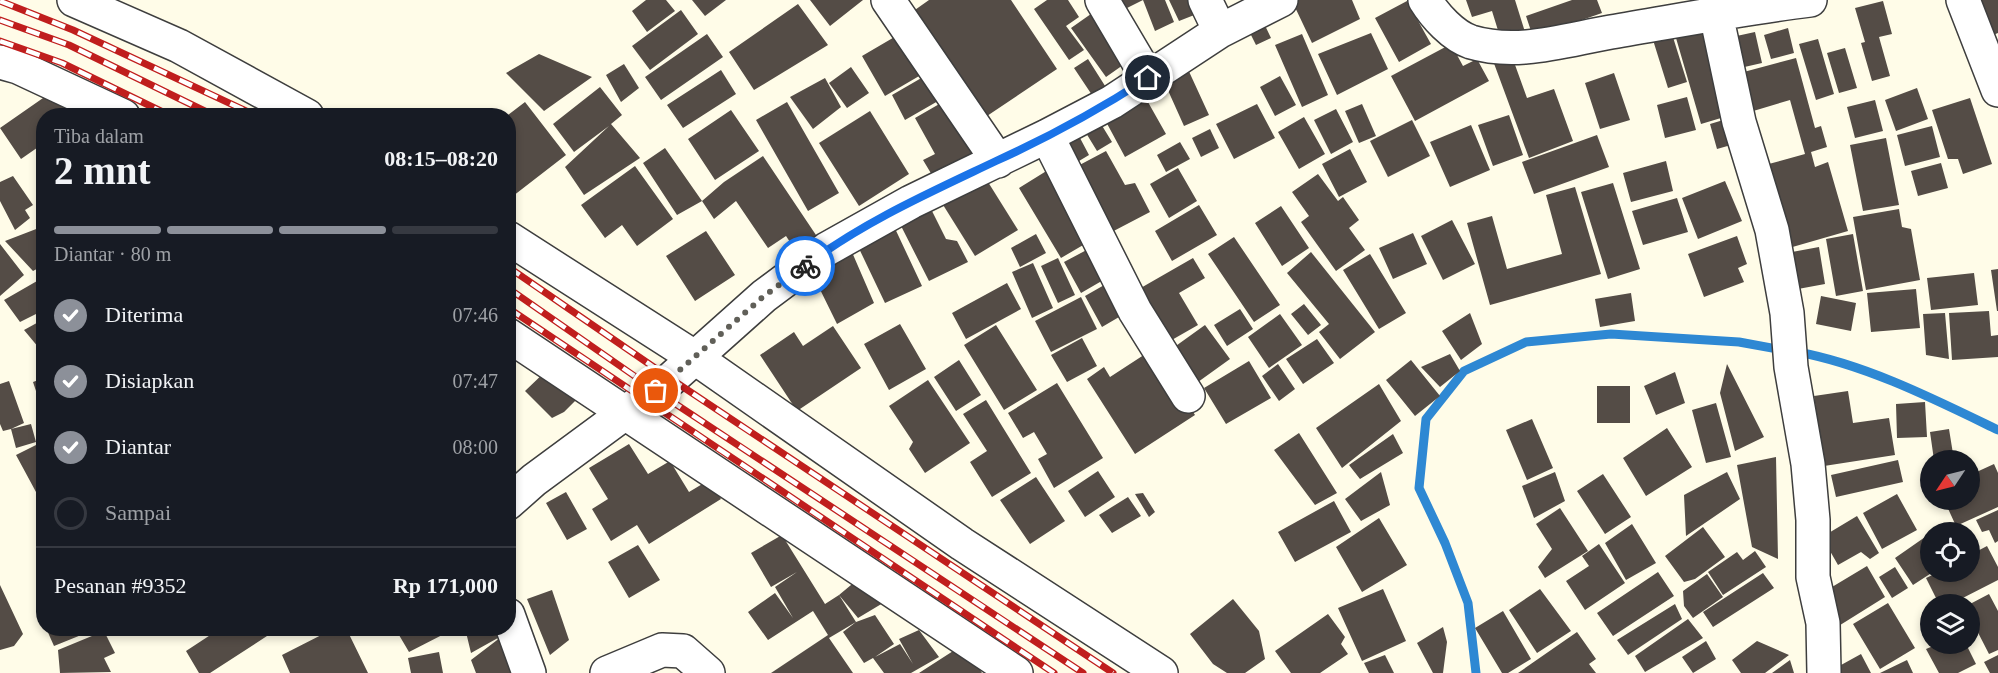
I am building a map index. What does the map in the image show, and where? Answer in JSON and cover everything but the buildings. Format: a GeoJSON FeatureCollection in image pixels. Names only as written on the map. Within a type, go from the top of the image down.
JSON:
{"type":"FeatureCollection","features":[{"type":"Feature","properties":{"kind":"street"},"geometry":{"type":"LineString","coordinates":[[74,0],[179,46],[292,108]]}},
{"type":"Feature","properties":{"kind":"street"},"geometry":{"type":"LineString","coordinates":[[888,0],[998,161]]}},
{"type":"Feature","properties":{"kind":"street"},"geometry":{"type":"LineString","coordinates":[[1102,0],[1148,78]]}},
{"type":"Feature","properties":{"kind":"street"},"geometry":{"type":"LineString","coordinates":[[1205,0],[1221,31]]}},
{"type":"Feature","properties":{"kind":"street"},"geometry":{"type":"LineString","coordinates":[[516,496],[534,480],[663,385],[764,296],[827,249],[911,202],[1047,136],[1148,78],[1221,31],[1281,0]]}},
{"type":"Feature","properties":{"kind":"street"},"geometry":{"type":"LineString","coordinates":[[1425,0],[1448,28],[1469,42],[1492,47],[1541,47],[1584,37],[1810,0]]}},
{"type":"Feature","properties":{"kind":"street"},"geometry":{"type":"LineString","coordinates":[[1963,0],[1998,90]]}},
{"type":"Feature","properties":{"kind":"street"},"geometry":{"type":"LineString","coordinates":[[1716,14],[1739,122],[1773,230],[1787,313],[1791,367],[1808,464],[1813,520],[1814,577],[1823,623],[1824,673]]}},
{"type":"Feature","properties":{"kind":"street"},"geometry":{"type":"LineString","coordinates":[[0,62],[18,67],[106,108]]}},
{"type":"Feature","properties":{"kind":"street"},"geometry":{"type":"LineString","coordinates":[[1047,136],[1135,311],[1188,396]]}},
{"type":"Feature","properties":{"kind":"street"},"geometry":{"type":"LineString","coordinates":[[516,243],[694,357],[962,544],[1161,673]]}},
{"type":"Feature","properties":{"kind":"street"},"geometry":{"type":"LineString","coordinates":[[516,340],[626,411],[1016,673]]}},
{"type":"Feature","properties":{"kind":"street"},"geometry":{"type":"LineString","coordinates":[[516,636],[529,673]]}},
{"type":"Feature","properties":{"kind":"street"},"geometry":{"type":"LineString","coordinates":[[607,673],[662,650],[683,651],[708,673]]}},
{"type":"Feature","properties":{"kind":"waterway"},"geometry":{"type":"LineString","coordinates":[[1476,673],[1468,603],[1445,543],[1419,488],[1426,419],[1464,371],[1526,342],[1611,334],[1739,342],[1783,350]]}},
{"type":"Feature","properties":{"kind":"waterway"},"geometry":{"type":"LineString","coordinates":[[1797,352],[1874,374],[1925,395],[1998,430]]}},
{"type":"Feature","properties":{"kind":"railway"},"geometry":{"type":"LineString","coordinates":[[0,1],[73,30],[240,108]]}},
{"type":"Feature","properties":{"kind":"railway"},"geometry":{"type":"LineString","coordinates":[[0,20],[69,45],[199,108]]}},
{"type":"Feature","properties":{"kind":"railway"},"geometry":{"type":"LineString","coordinates":[[0,41],[62,63],[155,108]]}},
{"type":"Feature","properties":{"kind":"railway"},"geometry":{"type":"LineString","coordinates":[[516,272],[671,379],[1113,673]]}},
{"type":"Feature","properties":{"kind":"railway"},"geometry":{"type":"LineString","coordinates":[[516,294],[656,391],[1083,673]]}},
{"type":"Feature","properties":{"kind":"railway"},"geometry":{"type":"LineString","coordinates":[[516,313],[1054,673]]}},
{"type":"Feature","properties":{"kind":"way so far"},"geometry":{"type":"LineString","coordinates":[[656,391],[764,296],[805,266]]}},
{"type":"Feature","properties":{"kind":"route"},"geometry":{"type":"LineString","coordinates":[[805,266],[827,249],[877,220],[1112,102],[1148,78]]}}]}
